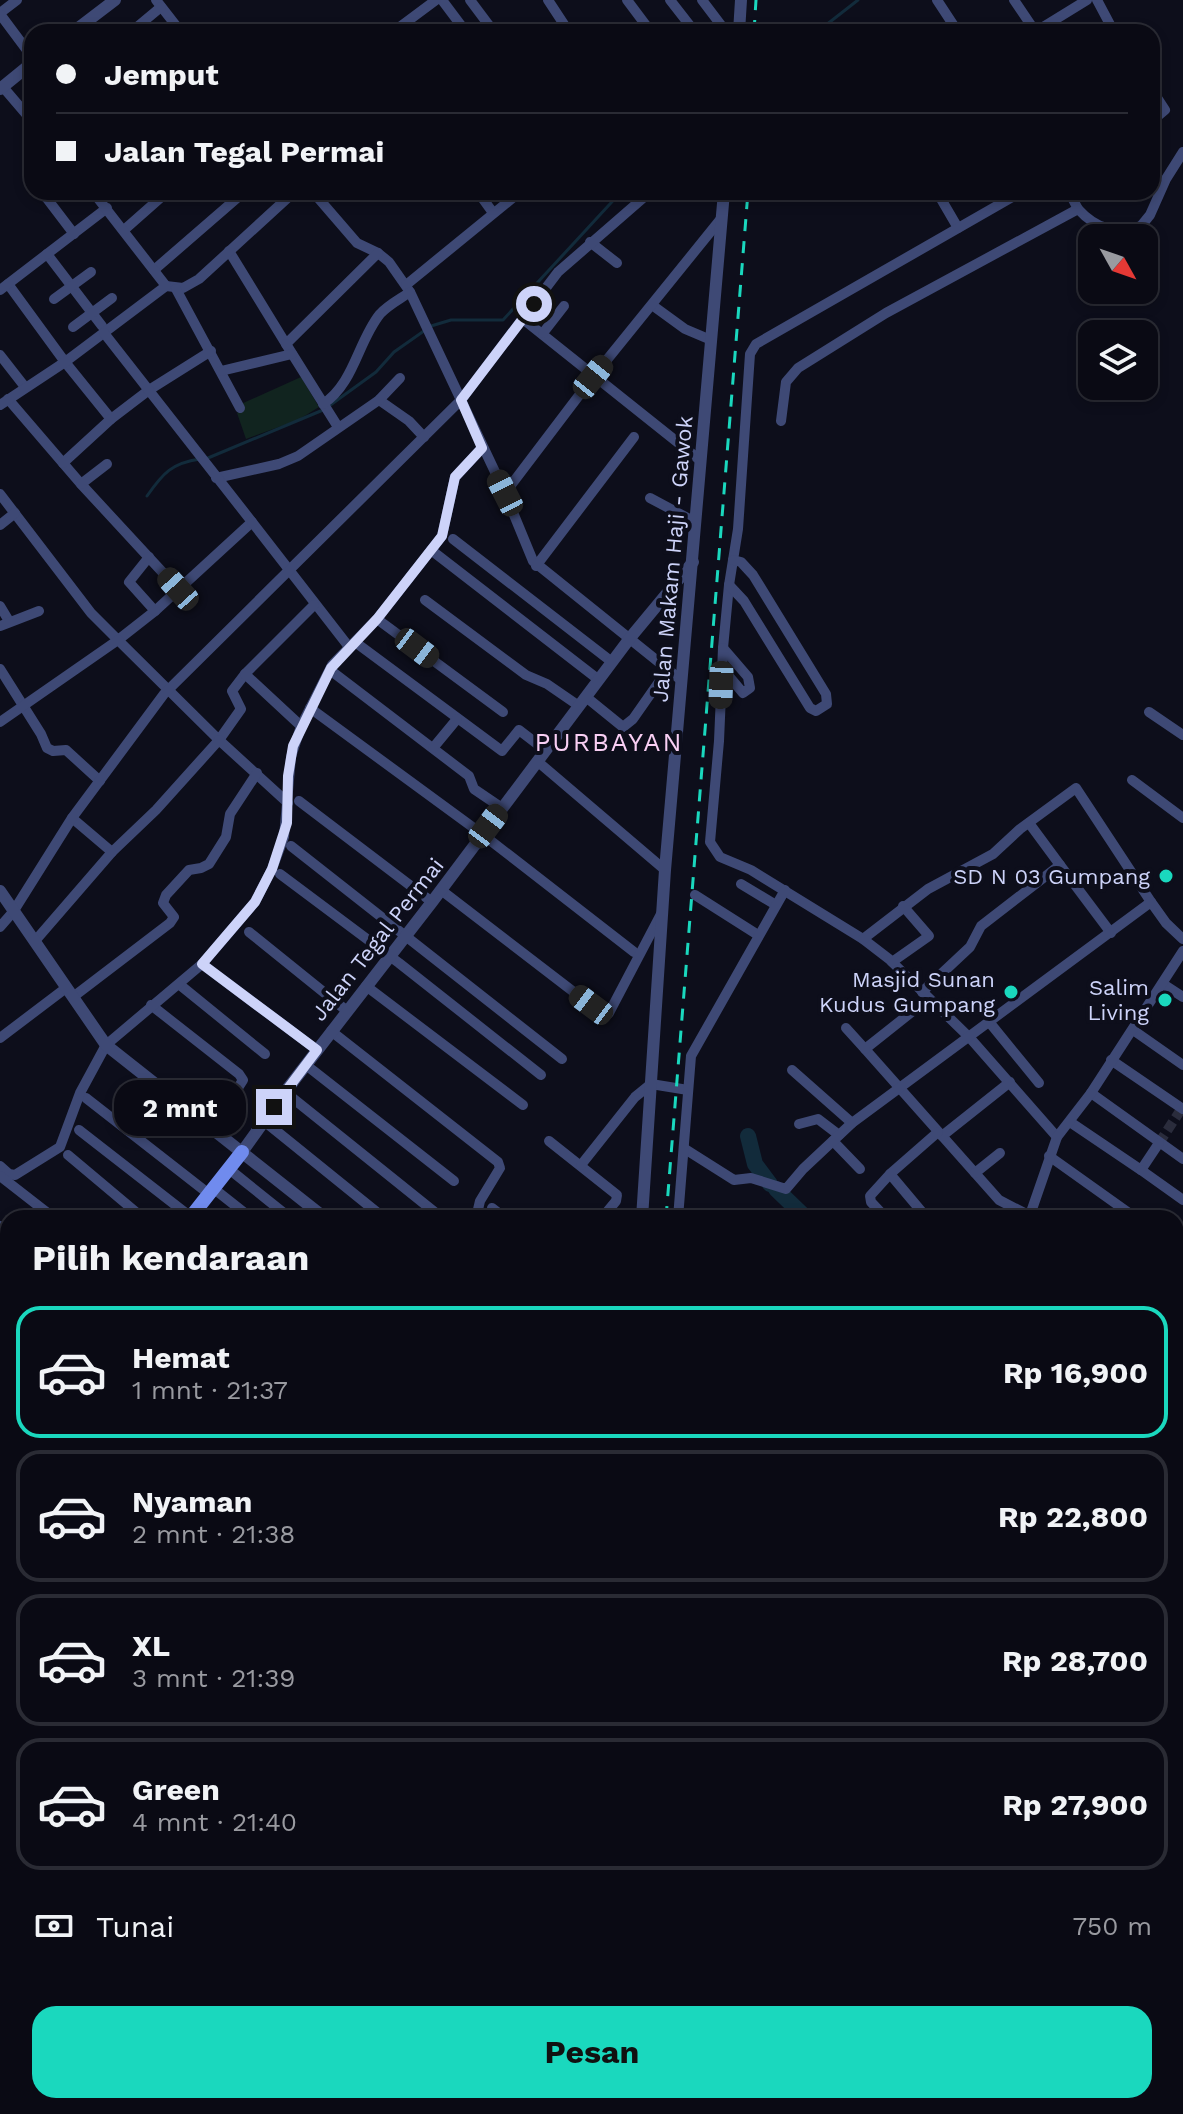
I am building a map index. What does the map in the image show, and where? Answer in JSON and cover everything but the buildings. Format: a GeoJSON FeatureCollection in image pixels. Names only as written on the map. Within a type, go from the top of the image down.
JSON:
{"type":"FeatureCollection","features":[{"type":"Feature","properties":{"kind":"main road"},"geometry":{"type":"LineString","coordinates":[[197,1210],[242,1152]]}},
{"type":"Feature","properties":{"kind":"street"},"geometry":{"type":"LineString","coordinates":[[17,0],[0,13],[24,46]]}},
{"type":"Feature","properties":{"kind":"street"},"geometry":{"type":"LineString","coordinates":[[84,24],[115,0]]}},
{"type":"Feature","properties":{"kind":"street"},"geometry":{"type":"LineString","coordinates":[[404,24],[439,0],[459,24]]}},
{"type":"Feature","properties":{"kind":"street"},"geometry":{"type":"LineString","coordinates":[[470,0],[488,24]]}},
{"type":"Feature","properties":{"kind":"street"},"geometry":{"type":"LineString","coordinates":[[548,0],[564,24]]}},
{"type":"Feature","properties":{"kind":"street"},"geometry":{"type":"LineString","coordinates":[[627,0],[645,24]]}},
{"type":"Feature","properties":{"kind":"street"},"geometry":{"type":"LineString","coordinates":[[670,0],[689,24]]}},
{"type":"Feature","properties":{"kind":"street"},"geometry":{"type":"LineString","coordinates":[[702,0],[718,24]]}},
{"type":"Feature","properties":{"kind":"street"},"geometry":{"type":"LineString","coordinates":[[739,24],[741,0]]}},
{"type":"Feature","properties":{"kind":"street"},"geometry":{"type":"LineString","coordinates":[[937,0],[953,24]]}},
{"type":"Feature","properties":{"kind":"street"},"geometry":{"type":"LineString","coordinates":[[1014,0],[1030,24]]}},
{"type":"Feature","properties":{"kind":"street"},"geometry":{"type":"LineString","coordinates":[[1048,24],[1087,0]]}},
{"type":"Feature","properties":{"kind":"street"},"geometry":{"type":"LineString","coordinates":[[1097,0],[1110,24]]}},
{"type":"Feature","properties":{"kind":"street"},"geometry":{"type":"LineString","coordinates":[[139,24],[158,4],[174,24]]}},
{"type":"Feature","properties":{"kind":"street"},"geometry":{"type":"LineString","coordinates":[[24,70],[2,88],[24,110]]}},
{"type":"Feature","properties":{"kind":"street"},"geometry":{"type":"LineString","coordinates":[[1160,192],[1183,152]]}},
{"type":"Feature","properties":{"kind":"street"},"geometry":{"type":"LineString","coordinates":[[48,200],[74,234]]}},
{"type":"Feature","properties":{"kind":"street"},"geometry":{"type":"LineString","coordinates":[[100,200],[171,288],[211,351],[240,408]]}},
{"type":"Feature","properties":{"kind":"street"},"geometry":{"type":"LineString","coordinates":[[124,230],[158,200]]}},
{"type":"Feature","properties":{"kind":"street"},"geometry":{"type":"LineString","coordinates":[[154,270],[235,200]]}},
{"type":"Feature","properties":{"kind":"street"},"geometry":{"type":"LineString","coordinates":[[178,589],[4,402],[65,362],[103,329],[171,288],[189,286],[285,200]]}},
{"type":"Feature","properties":{"kind":"street"},"geometry":{"type":"LineString","coordinates":[[320,200],[357,243],[378,253],[408,288],[536,566],[681,680]]}},
{"type":"Feature","properties":{"kind":"street"},"geometry":{"type":"LineString","coordinates":[[484,200],[491,210]]}},
{"type":"Feature","properties":{"kind":"street"},"geometry":{"type":"LineString","coordinates":[[325,406],[360,354],[378,317],[511,200]]}},
{"type":"Feature","properties":{"kind":"street"},"geometry":{"type":"LineString","coordinates":[[0,927],[13,912],[72,818],[168,691],[461,400],[558,272],[640,200]]}},
{"type":"Feature","properties":{"kind":"street","name":"Jalan Makam Haji - Gawok"},"geometry":{"type":"LineString","coordinates":[[643,1210],[665,870],[723,200]]}},
{"type":"Feature","properties":{"kind":"street"},"geometry":{"type":"LineString","coordinates":[[942,200],[958,228]]}},
{"type":"Feature","properties":{"kind":"street"},"geometry":{"type":"LineString","coordinates":[[1007,200],[753,348],[749,360],[738,529],[723,648],[710,842],[720,857],[751,870],[785,890],[863,939],[892,962],[970,1038],[1057,1137]]}},
{"type":"Feature","properties":{"kind":"street"},"geometry":{"type":"LineString","coordinates":[[1073,200],[1091,222],[1109,230],[1141,226],[1157,200]]}},
{"type":"Feature","properties":{"kind":"street"},"geometry":{"type":"LineString","coordinates":[[107,208],[4,287],[111,419]]}},
{"type":"Feature","properties":{"kind":"street"},"geometry":{"type":"LineString","coordinates":[[781,421],[786,382],[798,368],[886,313],[1078,209]]}},
{"type":"Feature","properties":{"kind":"street"},"geometry":{"type":"LineString","coordinates":[[505,493],[593,377],[720,220]]}},
{"type":"Feature","properties":{"kind":"street"},"geometry":{"type":"LineString","coordinates":[[590,242],[617,263]]}},
{"type":"Feature","properties":{"kind":"street"},"geometry":{"type":"LineString","coordinates":[[229,251],[338,427]]}},
{"type":"Feature","properties":{"kind":"street"},"geometry":{"type":"LineString","coordinates":[[221,371],[289,349],[378,253]]}},
{"type":"Feature","properties":{"kind":"street"},"geometry":{"type":"LineString","coordinates":[[47,254],[200,458],[290,568],[314,605],[352,644],[502,751],[519,730],[545,750]]}},
{"type":"Feature","properties":{"kind":"street"},"geometry":{"type":"LineString","coordinates":[[54,299],[91,272]]}},
{"type":"Feature","properties":{"kind":"street"},"geometry":{"type":"LineString","coordinates":[[73,327],[112,298]]}},
{"type":"Feature","properties":{"kind":"street"},"geometry":{"type":"LineString","coordinates":[[652,305],[685,329],[711,340]]}},
{"type":"Feature","properties":{"kind":"street"},"geometry":{"type":"LineString","coordinates":[[543,333],[564,306]]}},
{"type":"Feature","properties":{"kind":"street"},"geometry":{"type":"LineString","coordinates":[[523,319],[701,461]]}},
{"type":"Feature","properties":{"kind":"street"},"geometry":{"type":"LineString","coordinates":[[63,463],[111,419],[149,390],[211,351]]}},
{"type":"Feature","properties":{"kind":"street"},"geometry":{"type":"LineString","coordinates":[[0,355],[25,387]]}},
{"type":"Feature","properties":{"kind":"street"},"geometry":{"type":"LineString","coordinates":[[216,478],[291,460],[379,400],[400,378]]}},
{"type":"Feature","properties":{"kind":"street"},"geometry":{"type":"LineString","coordinates":[[379,400],[409,421],[424,437]]}},
{"type":"Feature","properties":{"kind":"street"},"geometry":{"type":"LineString","coordinates":[[536,566],[634,437]]}},
{"type":"Feature","properties":{"kind":"street"},"geometry":{"type":"LineString","coordinates":[[0,1166],[15,1175],[59,1149],[80,1093],[106,1045],[202,964],[264,888],[279,852],[293,802],[291,757],[301,726],[330,670],[377,619],[445,529],[455,477],[482,448]]}},
{"type":"Feature","properties":{"kind":"street"},"geometry":{"type":"LineString","coordinates":[[81,484],[107,464]]}},
{"type":"Feature","properties":{"kind":"street"},"geometry":{"type":"LineString","coordinates":[[0,494],[91,613],[219,740],[293,802],[432,902]]}},
{"type":"Feature","properties":{"kind":"street"},"geometry":{"type":"LineString","coordinates":[[650,498],[695,522]]}},
{"type":"Feature","properties":{"kind":"street"},"geometry":{"type":"LineString","coordinates":[[0,525],[15,513]]}},
{"type":"Feature","properties":{"kind":"street"},"geometry":{"type":"LineString","coordinates":[[0,722],[155,611],[252,522]]}},
{"type":"Feature","properties":{"kind":"street"},"geometry":{"type":"LineString","coordinates":[[453,539],[612,662]]}},
{"type":"Feature","properties":{"kind":"street"},"geometry":{"type":"LineString","coordinates":[[431,550],[599,680]]}},
{"type":"Feature","properties":{"kind":"street"},"geometry":{"type":"LineString","coordinates":[[149,557],[129,582],[155,611]]}},
{"type":"Feature","properties":{"kind":"street"},"geometry":{"type":"LineString","coordinates":[[729,585],[744,601],[810,708],[816,711],[827,704],[826,694],[753,575],[741,562],[733,560]]}},
{"type":"Feature","properties":{"kind":"street","name":"Jalan Tegal Permai"},"geometry":{"type":"LineString","coordinates":[[242,1152],[630,638],[693,562]]}},
{"type":"Feature","properties":{"kind":"street"},"geometry":{"type":"LineString","coordinates":[[425,600],[526,675],[582,702],[623,727],[633,719],[668,669]]}},
{"type":"Feature","properties":{"kind":"street"},"geometry":{"type":"LineString","coordinates":[[35,941],[112,852],[156,810],[219,740],[241,709],[232,691],[314,605]]}},
{"type":"Feature","properties":{"kind":"street"},"geometry":{"type":"LineString","coordinates":[[0,606],[5,624],[39,611]]}},
{"type":"Feature","properties":{"kind":"street"},"geometry":{"type":"LineString","coordinates":[[377,619],[503,712]]}},
{"type":"Feature","properties":{"kind":"street"},"geometry":{"type":"LineString","coordinates":[[722,668],[741,692],[750,688],[748,677],[723,648]]}},
{"type":"Feature","properties":{"kind":"street"},"geometry":{"type":"LineString","coordinates":[[0,669],[47,748],[66,750],[100,781]]}},
{"type":"Feature","properties":{"kind":"street"},"geometry":{"type":"LineString","coordinates":[[330,670],[471,778],[473,788],[502,808]]}},
{"type":"Feature","properties":{"kind":"street"},"geometry":{"type":"LineString","coordinates":[[245,674],[301,726]]}},
{"type":"Feature","properties":{"kind":"street"},"geometry":{"type":"LineString","coordinates":[[310,708],[482,834],[634,952]]}},
{"type":"Feature","properties":{"kind":"street"},"geometry":{"type":"LineString","coordinates":[[1149,712],[1183,735]]}},
{"type":"Feature","properties":{"kind":"street"},"geometry":{"type":"LineString","coordinates":[[433,748],[457,719]]}},
{"type":"Feature","properties":{"kind":"street"},"geometry":{"type":"LineString","coordinates":[[537,761],[665,870]]}},
{"type":"Feature","properties":{"kind":"street"},"geometry":{"type":"LineString","coordinates":[[0,1038],[170,923],[173,915],[164,906],[164,898],[189,870],[209,864],[226,837],[230,814],[257,773]]}},
{"type":"Feature","properties":{"kind":"street"},"geometry":{"type":"LineString","coordinates":[[1132,780],[1183,818]]}},
{"type":"Feature","properties":{"kind":"street"},"geometry":{"type":"LineString","coordinates":[[863,939],[928,889],[993,854],[1076,788],[1151,902],[1183,939]]}},
{"type":"Feature","properties":{"kind":"street"},"geometry":{"type":"LineString","coordinates":[[72,818],[112,852]]}},
{"type":"Feature","properties":{"kind":"street"},"geometry":{"type":"LineString","coordinates":[[1029,823],[1111,933]]}},
{"type":"Feature","properties":{"kind":"street"},"geometry":{"type":"LineString","coordinates":[[291,846],[562,1059]]}},
{"type":"Feature","properties":{"kind":"street"},"geometry":{"type":"LineString","coordinates":[[865,1049],[925,996],[970,947],[981,926],[1060,865]]}},
{"type":"Feature","properties":{"kind":"street"},"geometry":{"type":"LineString","coordinates":[[280,874],[541,1075]]}},
{"type":"Feature","properties":{"kind":"street"},"geometry":{"type":"LineString","coordinates":[[741,884],[776,905]]}},
{"type":"Feature","properties":{"kind":"street"},"geometry":{"type":"LineString","coordinates":[[441,890],[605,1016],[662,912]]}},
{"type":"Feature","properties":{"kind":"street"},"geometry":{"type":"LineString","coordinates":[[679,1210],[694,1050],[785,890]]}},
{"type":"Feature","properties":{"kind":"street"},"geometry":{"type":"LineString","coordinates":[[0,891],[106,1045],[315,1210]]}},
{"type":"Feature","properties":{"kind":"street"},"geometry":{"type":"LineString","coordinates":[[695,895],[758,935]]}},
{"type":"Feature","properties":{"kind":"street"},"geometry":{"type":"LineString","coordinates":[[685,1149],[734,1180],[751,1178],[783,1190],[788,1188],[803,1169],[852,1123],[1151,902]]}},
{"type":"Feature","properties":{"kind":"street"},"geometry":{"type":"LineString","coordinates":[[892,962],[929,936],[903,906]]}},
{"type":"Feature","properties":{"kind":"street"},"geometry":{"type":"LineString","coordinates":[[249,932],[347,1011]]}},
{"type":"Feature","properties":{"kind":"street"},"geometry":{"type":"LineString","coordinates":[[1034,1210],[1057,1137],[1091,1093],[1183,951]]}},
{"type":"Feature","properties":{"kind":"street"},"geometry":{"type":"LineString","coordinates":[[202,964],[317,1050]]}},
{"type":"Feature","properties":{"kind":"street"},"geometry":{"type":"LineString","coordinates":[[1163,984],[1183,997]]}},
{"type":"Feature","properties":{"kind":"street"},"geometry":{"type":"LineString","coordinates":[[180,985],[265,1054]]}},
{"type":"Feature","properties":{"kind":"street"},"geometry":{"type":"LineString","coordinates":[[366,986],[523,1105]]}},
{"type":"Feature","properties":{"kind":"street"},"geometry":{"type":"LineString","coordinates":[[151,1005],[241,1076],[243,1081],[236,1091]]}},
{"type":"Feature","properties":{"kind":"street"},"geometry":{"type":"LineString","coordinates":[[990,1023],[1039,1083]]}},
{"type":"Feature","properties":{"kind":"street"},"geometry":{"type":"LineString","coordinates":[[846,1028],[999,1200],[1020,1210]]}},
{"type":"Feature","properties":{"kind":"street"},"geometry":{"type":"LineString","coordinates":[[1133,1030],[1183,1065]]}},
{"type":"Feature","properties":{"kind":"street"},"geometry":{"type":"LineString","coordinates":[[331,1031],[498,1162],[500,1168],[478,1210]]}},
{"type":"Feature","properties":{"kind":"street"},"geometry":{"type":"LineString","coordinates":[[1111,1060],[1183,1109]]}},
{"type":"Feature","properties":{"kind":"street"},"geometry":{"type":"LineString","coordinates":[[306,1065],[454,1181]]}},
{"type":"Feature","properties":{"kind":"street"},"geometry":{"type":"LineString","coordinates":[[792,1070],[852,1123]]}},
{"type":"Feature","properties":{"kind":"street"},"geometry":{"type":"LineString","coordinates":[[878,1210],[870,1196],[890,1174],[1010,1082]]}},
{"type":"Feature","properties":{"kind":"street"},"geometry":{"type":"LineString","coordinates":[[581,1165],[635,1097],[651,1084],[688,1090]]}},
{"type":"Feature","properties":{"kind":"street"},"geometry":{"type":"LineString","coordinates":[[285,1092],[432,1210]]}},
{"type":"Feature","properties":{"kind":"street"},"geometry":{"type":"LineString","coordinates":[[1091,1093],[1183,1159]]}},
{"type":"Feature","properties":{"kind":"street"},"geometry":{"type":"LineString","coordinates":[[86,1098],[239,1210]]}},
{"type":"Feature","properties":{"kind":"street"},"geometry":{"type":"LineString","coordinates":[[799,1124],[818,1119],[860,1169]]}},
{"type":"Feature","properties":{"kind":"street"},"geometry":{"type":"LineString","coordinates":[[264,1121],[374,1210]]}},
{"type":"Feature","properties":{"kind":"street"},"geometry":{"type":"LineString","coordinates":[[1070,1122],[1183,1200]]}},
{"type":"Feature","properties":{"kind":"street"},"geometry":{"type":"LineString","coordinates":[[79,1130],[181,1210]]}},
{"type":"Feature","properties":{"kind":"street"},"geometry":{"type":"LineString","coordinates":[[549,1141],[617,1195],[609,1210]]}},
{"type":"Feature","properties":{"kind":"street"},"geometry":{"type":"LineString","coordinates":[[1141,1170],[1159,1143]]}},
{"type":"Feature","properties":{"kind":"street"},"geometry":{"type":"LineString","coordinates":[[975,1173],[1000,1153]]}},
{"type":"Feature","properties":{"kind":"street"},"geometry":{"type":"LineString","coordinates":[[68,1155],[133,1210]]}},
{"type":"Feature","properties":{"kind":"street"},"geometry":{"type":"LineString","coordinates":[[1049,1156],[1125,1210]]}},
{"type":"Feature","properties":{"kind":"street"},"geometry":{"type":"LineString","coordinates":[[229,1169],[280,1210]]}},
{"type":"Feature","properties":{"kind":"street"},"geometry":{"type":"LineString","coordinates":[[890,1174],[920,1210]]}},
{"type":"Feature","properties":{"kind":"street"},"geometry":{"type":"LineString","coordinates":[[0,1176],[44,1210]]}},
{"type":"Feature","properties":{"kind":"green space"},"geometry":{"type":"Polygon","coordinates":[[[301,377],[319,407],[298,420],[246,439],[237,413],[243,409],[241,404],[301,377]]]}},
{"type":"Feature","properties":{"kind":"waterway"},"geometry":{"type":"LineString","coordinates":[[827,24],[858,0]]}},
{"type":"Feature","properties":{"kind":"waterway"},"geometry":{"type":"LineString","coordinates":[[329,406],[431,326],[451,320],[503,320],[614,200]]}},
{"type":"Feature","properties":{"kind":"waterway"},"geometry":{"type":"LineString","coordinates":[[208,458],[323,410]]}},
{"type":"Feature","properties":{"kind":"waterway"},"geometry":{"type":"LineString","coordinates":[[147,496],[169,470],[200,459]]}},
{"type":"Feature","properties":{"kind":"waterway"},"geometry":{"type":"LineString","coordinates":[[748,1136],[755,1164],[770,1184]]}},
{"type":"Feature","properties":{"kind":"waterway"},"geometry":{"type":"LineString","coordinates":[[776,1189],[798,1210]]}},
{"type":"Feature","properties":{"kind":"tunnel"},"geometry":{"type":"LineString","coordinates":[[1159,1143],[1182,1108]]}},
{"type":"Feature","properties":{"kind":"railway"},"geometry":{"type":"LineString","coordinates":[[754,24],[756,0]]}},
{"type":"Feature","properties":{"kind":"railway"},"geometry":{"type":"LineString","coordinates":[[667,1210],[747,200]]}},
{"type":"Feature","properties":{"kind":"place","name":"SD N 03 Gumpang"},"geometry":{"type":"Point","coordinates":[1166,876]}},
{"type":"Feature","properties":{"kind":"place","name":"Masjid Sunan Kudus Gumpang"},"geometry":{"type":"Point","coordinates":[1011,992]}},
{"type":"Feature","properties":{"kind":"place","name":"Salim Living"},"geometry":{"type":"Point","coordinates":[1165,1000]}},
{"type":"Feature","properties":{"kind":"district","name":"PURBAYAN"},"geometry":{"type":"Point","coordinates":[609,742]}},
{"type":"Feature","properties":{"kind":"route"},"geometry":{"type":"LineString","coordinates":[[274,1107],[317,1050],[202,964],[264,888],[287,823],[288,776],[293,746],[331,668],[377,619],[442,536],[455,477],[482,448],[461,400],[534,304]]}}]}
